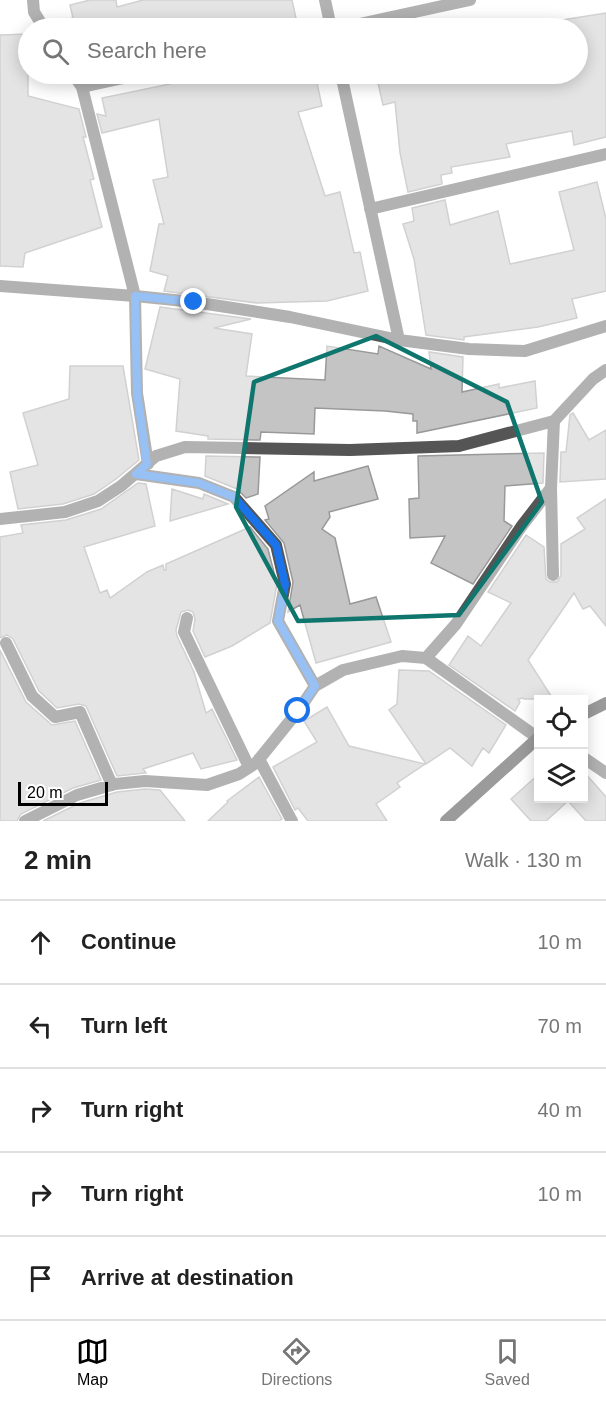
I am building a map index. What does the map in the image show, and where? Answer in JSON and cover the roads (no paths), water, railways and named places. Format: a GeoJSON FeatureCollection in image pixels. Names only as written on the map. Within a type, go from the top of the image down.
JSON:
{"type":"FeatureCollection","features":[{"type":"Feature","properties":{"kind":"street"},"geometry":{"type":"LineString","coordinates":[[33,0],[34,12],[38,18]]}},
{"type":"Feature","properties":{"kind":"street"},"geometry":{"type":"LineString","coordinates":[[325,0],[329,18]]}},
{"type":"Feature","properties":{"kind":"street"},"geometry":{"type":"LineString","coordinates":[[387,18],[470,0]]}},
{"type":"Feature","properties":{"kind":"street"},"geometry":{"type":"LineString","coordinates":[[80,84],[135,296],[137,393],[147,464]]}},
{"type":"Feature","properties":{"kind":"street"},"geometry":{"type":"LineString","coordinates":[[82,87],[96,84]]}},
{"type":"Feature","properties":{"kind":"street"},"geometry":{"type":"LineString","coordinates":[[343,84],[399,340]]}},
{"type":"Feature","properties":{"kind":"street"},"geometry":{"type":"LineString","coordinates":[[370,209],[606,154]]}},
{"type":"Feature","properties":{"kind":"street"},"geometry":{"type":"LineString","coordinates":[[0,286],[135,296],[291,317],[399,340],[469,349],[525,351],[606,326]]}},
{"type":"Feature","properties":{"kind":"street"},"geometry":{"type":"LineString","coordinates":[[0,519],[65,512],[98,501],[122,486],[156,456],[185,447],[350,450],[459,446],[554,421],[593,379],[606,370]]}},
{"type":"Feature","properties":{"kind":"street"},"geometry":{"type":"LineString","coordinates":[[553,575],[551,488],[554,421]]}},
{"type":"Feature","properties":{"kind":"street"},"geometry":{"type":"LineString","coordinates":[[136,474],[199,483],[234,497],[276,545],[285,584],[278,621],[315,686]]}},
{"type":"Feature","properties":{"kind":"street"},"geometry":{"type":"LineString","coordinates":[[426,658],[456,624],[521,527],[551,488]]}},
{"type":"Feature","properties":{"kind":"street"},"geometry":{"type":"LineString","coordinates":[[187,618],[184,632],[249,767]]}},
{"type":"Feature","properties":{"kind":"street"},"geometry":{"type":"LineString","coordinates":[[6,643],[32,696],[55,717],[80,712],[112,785]]}},
{"type":"Feature","properties":{"kind":"street"},"geometry":{"type":"LineString","coordinates":[[25,821],[77,795],[112,785],[144,781],[207,785],[239,774],[259,759],[315,686],[343,670],[402,657],[426,658],[534,735]]}},
{"type":"Feature","properties":{"kind":"street"},"geometry":{"type":"LineString","coordinates":[[588,712],[606,703]]}},
{"type":"Feature","properties":{"kind":"street"},"geometry":{"type":"LineString","coordinates":[[446,821],[534,742]]}},
{"type":"Feature","properties":{"kind":"street"},"geometry":{"type":"LineString","coordinates":[[259,759],[292,821]]}},
{"type":"Feature","properties":{"kind":"street"},"geometry":{"type":"LineString","coordinates":[[588,761],[606,772]]}}]}
